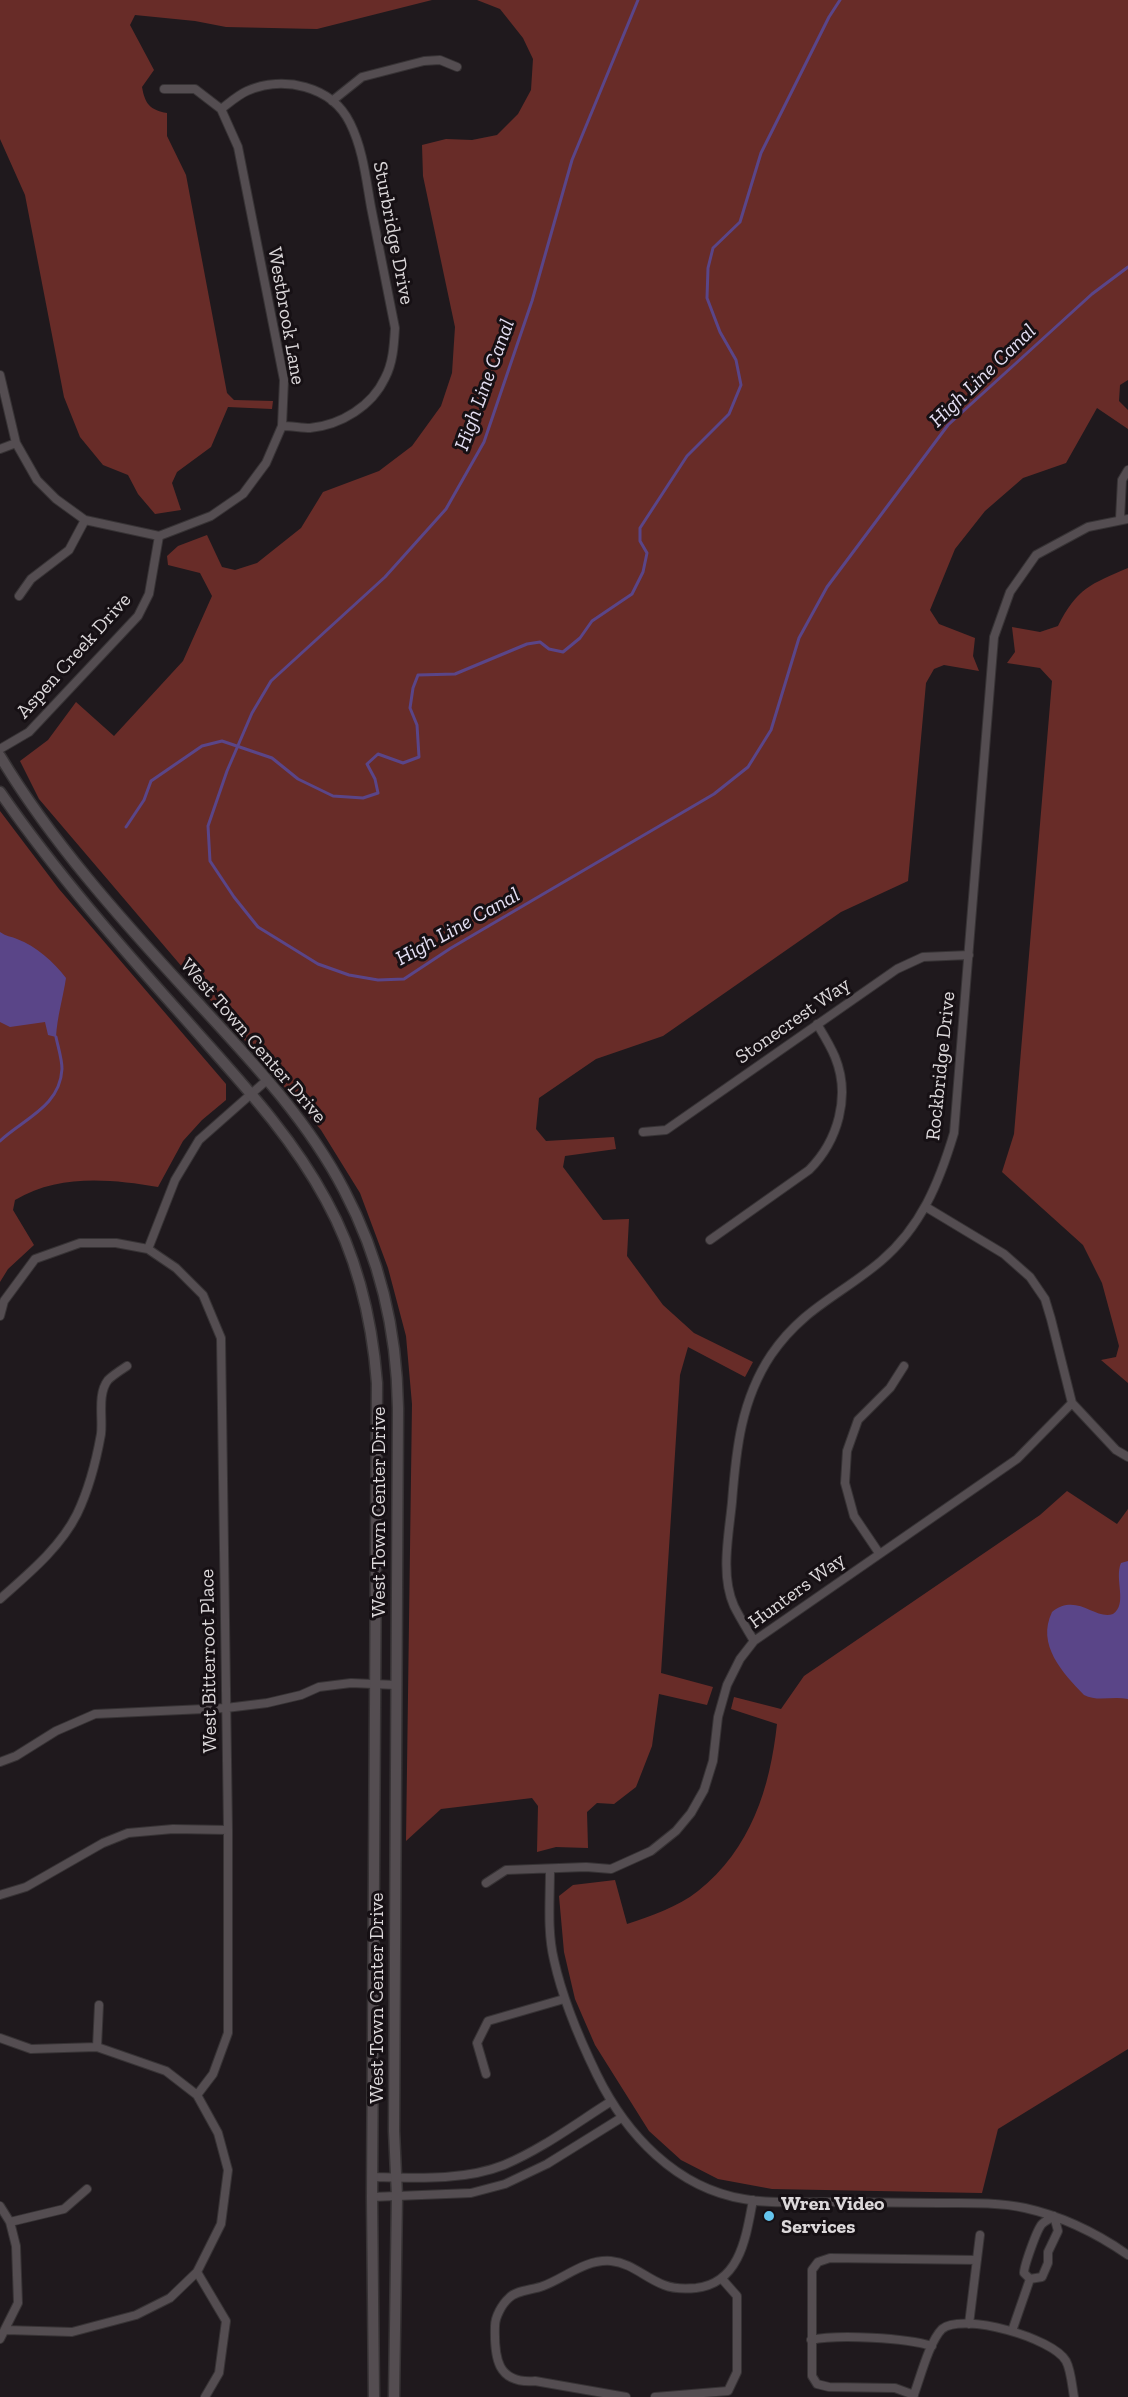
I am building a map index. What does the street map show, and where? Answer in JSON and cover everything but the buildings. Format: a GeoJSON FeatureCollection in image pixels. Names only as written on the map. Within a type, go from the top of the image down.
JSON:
{"type":"FeatureCollection","features":[{"type":"Feature","properties":{"kind":"street"},"geometry":{"type":"LineString","coordinates":[[332,101],[362,77],[424,61],[440,60],[457,67]]}},
{"type":"Feature","properties":{"kind":"street","name":"Sturbridge Drive"},"geometry":{"type":"LineString","coordinates":[[221,109],[246,91],[292,83],[315,90],[332,101],[349,121],[361,152],[395,328],[393,355],[385,379],[370,401],[343,420],[310,428],[282,426]]}},
{"type":"Feature","properties":{"kind":"street","name":"Westbrook Lane"},"geometry":{"type":"LineString","coordinates":[[159,536],[211,516],[243,494],[266,463],[282,426],[285,380],[238,147],[221,109],[195,89],[164,89]]}},
{"type":"Feature","properties":{"kind":"street"},"geometry":{"type":"LineString","coordinates":[[0,375],[16,443],[37,480],[56,499],[85,520],[159,536]]}},
{"type":"Feature","properties":{"kind":"street"},"geometry":{"type":"LineString","coordinates":[[0,449],[16,443]]}},
{"type":"Feature","properties":{"kind":"street"},"geometry":{"type":"LineString","coordinates":[[1124,519],[1122,480],[1128,470]]}},
{"type":"Feature","properties":{"kind":"street","name":"Rockbridge Drive"},"geometry":{"type":"LineString","coordinates":[[754,1641],[733,1604],[728,1583],[735,1455],[740,1426],[750,1393],[771,1354],[801,1318],[880,1262],[909,1233],[927,1207],[954,1133],[994,637],[1010,592],[1036,555],[1088,526],[1124,519]]}},
{"type":"Feature","properties":{"kind":"street"},"geometry":{"type":"LineString","coordinates":[[19,596],[31,579],[69,550],[85,520]]}},
{"type":"Feature","properties":{"kind":"street","name":"Aspen Creek Drive"},"geometry":{"type":"LineString","coordinates":[[0,748],[29,732],[138,616],[149,594],[159,536]]}},
{"type":"Feature","properties":{"kind":"street","name":"West Town Center Drive"},"geometry":{"type":"LineString","coordinates":[[0,756],[35,809],[79,865],[267,1080],[305,1127],[345,1191],[372,1254],[389,1311],[397,1383],[394,2131],[397,2196],[394,2397]]}},
{"type":"Feature","properties":{"kind":"street","name":"West Town Center Drive"},"geometry":{"type":"LineString","coordinates":[[0,792],[33,839],[95,917],[251,1093],[290,1141],[327,1201],[352,1258],[368,1314],[377,1383],[372,2176],[374,2397]]}},
{"type":"Feature","properties":{"kind":"street","name":"Stonecrest Way"},"geometry":{"type":"LineString","coordinates":[[643,1132],[666,1130],[897,969],[923,957],[969,955]]}},
{"type":"Feature","properties":{"kind":"street"},"geometry":{"type":"LineString","coordinates":[[710,1240],[809,1170],[817,1162],[834,1135],[840,1114],[842,1086],[836,1058],[817,1023]]}},
{"type":"Feature","properties":{"kind":"street"},"geometry":{"type":"LineString","coordinates":[[0,1316],[4,1301],[35,1259],[80,1243],[116,1243],[148,1249],[175,1180],[199,1140],[267,1080]]}},
{"type":"Feature","properties":{"kind":"street"},"geometry":{"type":"LineString","coordinates":[[927,1207],[1004,1254],[1030,1277],[1045,1299],[1072,1403],[1116,1450],[1128,1457]]}},
{"type":"Feature","properties":{"kind":"street","name":"West Bitterroot Place"},"geometry":{"type":"LineString","coordinates":[[148,1249],[176,1268],[203,1294],[221,1338],[228,1830],[228,2033],[213,2074],[197,2095]]}},
{"type":"Feature","properties":{"kind":"street"},"geometry":{"type":"LineString","coordinates":[[0,1599],[33,1571],[76,1516],[96,1461],[101,1431],[102,1401],[107,1381],[127,1366]]}},
{"type":"Feature","properties":{"kind":"street"},"geometry":{"type":"LineString","coordinates":[[879,1553],[854,1516],[845,1482],[847,1451],[858,1420],[890,1388],[904,1366]]}},
{"type":"Feature","properties":{"kind":"street","name":"Hunters Way"},"geometry":{"type":"LineString","coordinates":[[486,1883],[506,1870],[586,1867],[611,1869],[651,1851],[676,1831],[691,1813],[704,1790],[714,1761],[717,1717],[727,1685],[740,1659],[754,1641],[1017,1459],[1072,1403]]}},
{"type":"Feature","properties":{"kind":"street"},"geometry":{"type":"LineString","coordinates":[[0,1762],[16,1756],[56,1731],[95,1714],[225,1708],[278,1701],[319,1687],[351,1683],[396,1685]]}},
{"type":"Feature","properties":{"kind":"street"},"geometry":{"type":"LineString","coordinates":[[0,1895],[26,1887],[103,1843],[128,1833],[173,1829],[228,1830]]}},
{"type":"Feature","properties":{"kind":"street"},"geometry":{"type":"LineString","coordinates":[[550,1870],[549,1921],[553,1959],[564,1999],[579,2039],[610,2102],[621,2118],[664,2162],[688,2179],[715,2191],[753,2200],[982,2204],[1023,2207],[1054,2216],[1113,2245],[1128,2255]]}},
{"type":"Feature","properties":{"kind":"street"},"geometry":{"type":"LineString","coordinates":[[486,2074],[477,2043],[488,2021],[564,1999]]}},
{"type":"Feature","properties":{"kind":"street"},"geometry":{"type":"LineString","coordinates":[[97,2047],[99,2006]]}},
{"type":"Feature","properties":{"kind":"street"},"geometry":{"type":"LineString","coordinates":[[0,2038],[31,2049],[97,2047],[165,2071],[197,2095],[218,2133],[228,2170],[221,2224],[196,2271],[170,2298],[136,2315],[72,2332],[6,2330]]}},
{"type":"Feature","properties":{"kind":"street"},"geometry":{"type":"LineString","coordinates":[[372,2176],[461,2176],[502,2166],[542,2146],[610,2102]]}},
{"type":"Feature","properties":{"kind":"street"},"geometry":{"type":"LineString","coordinates":[[372,2197],[471,2193],[505,2184],[547,2164],[621,2118]]}},
{"type":"Feature","properties":{"kind":"street"},"geometry":{"type":"LineString","coordinates":[[10,2222],[64,2209],[87,2189]]}},
{"type":"Feature","properties":{"kind":"street"},"geometry":{"type":"LineString","coordinates":[[626,2397],[535,2381],[520,2382],[506,2375],[496,2360],[495,2324],[510,2296],[542,2286],[588,2264],[600,2261],[625,2264],[667,2286],[685,2289],[708,2286],[728,2275],[746,2240],[753,2200]]}},
{"type":"Feature","properties":{"kind":"street"},"geometry":{"type":"LineString","coordinates":[[0,2206],[10,2222],[16,2247],[18,2303],[0,2339]]}},
{"type":"Feature","properties":{"kind":"street"},"geometry":{"type":"LineString","coordinates":[[1030,2279],[1023,2273],[1024,2264],[1030,2255],[1040,2225],[1054,2216]]}},
{"type":"Feature","properties":{"kind":"street"},"geometry":{"type":"LineString","coordinates":[[1030,2279],[1042,2277],[1048,2263],[1048,2252],[1058,2231],[1054,2216]]}},
{"type":"Feature","properties":{"kind":"street"},"geometry":{"type":"LineString","coordinates":[[969,2324],[980,2235]]}},
{"type":"Feature","properties":{"kind":"street"},"geometry":{"type":"LineString","coordinates":[[977,2260],[872,2257],[830,2258],[818,2262],[812,2270],[811,2340],[812,2376],[817,2384],[829,2387],[895,2388],[914,2396],[932,2346],[942,2330],[953,2324],[969,2324],[1012,2331],[1055,2351],[1066,2361],[1074,2397]]}},
{"type":"Feature","properties":{"kind":"street"},"geometry":{"type":"LineString","coordinates":[[196,2271],[225,2321],[219,2373],[205,2397]]}},
{"type":"Feature","properties":{"kind":"street"},"geometry":{"type":"LineString","coordinates":[[655,2397],[728,2391],[737,2372],[737,2296],[722,2279]]}},
{"type":"Feature","properties":{"kind":"street"},"geometry":{"type":"LineString","coordinates":[[1012,2331],[1030,2279]]}},
{"type":"Feature","properties":{"kind":"street"},"geometry":{"type":"LineString","coordinates":[[811,2340],[879,2339],[910,2341],[932,2346]]}},
{"type":"Feature","properties":{"kind":"shaded area"},"geometry":{"type":"Polygon","coordinates":[[[0,0],[432,0],[317,29],[226,27],[195,21],[135,15],[130,25],[154,70],[142,87],[145,98],[152,108],[167,113],[167,136],[186,175],[227,393],[234,400],[273,401],[272,409],[228,407],[211,447],[177,472],[172,483],[181,510],[155,514],[138,494],[128,475],[103,465],[80,437],[64,397],[25,195],[0,139],[0,0]]]}},
{"type":"Feature","properties":{"kind":"shaded area"},"geometry":{"type":"Polygon","coordinates":[[[477,0],[1128,0],[1128,380],[1120,385],[1119,401],[1128,410],[1128,429],[1097,408],[1066,463],[1023,478],[985,511],[955,549],[930,610],[939,624],[975,638],[973,656],[979,671],[944,665],[934,669],[926,683],[908,881],[841,912],[663,1036],[596,1059],[539,1098],[536,1129],[546,1141],[614,1137],[616,1149],[565,1156],[563,1167],[603,1220],[629,1219],[627,1256],[663,1305],[694,1333],[753,1362],[745,1377],[688,1347],[680,1375],[661,1673],[713,1687],[707,1705],[659,1694],[652,1746],[636,1787],[614,1804],[597,1803],[587,1812],[588,1848],[556,1847],[537,1852],[538,1806],[532,1798],[441,1809],[406,1841],[412,1404],[406,1336],[388,1268],[360,1193],[321,1130],[39,799],[20,761],[48,740],[76,702],[114,736],[183,661],[212,596],[200,573],[168,565],[167,556],[178,546],[207,535],[222,567],[235,570],[257,563],[301,528],[323,492],[379,471],[412,446],[441,406],[452,373],[455,327],[423,176],[422,145],[446,139],[472,140],[497,135],[518,114],[531,90],[533,59],[523,38],[500,9],[477,0]]]}},
{"type":"Feature","properties":{"kind":"shaded area"},"geometry":{"type":"Polygon","coordinates":[[[1128,568],[1128,1383],[1101,1360],[1116,1357],[1119,1346],[1102,1283],[1083,1245],[1002,1172],[1014,1134],[1052,681],[1040,668],[1007,663],[1015,652],[1012,627],[1040,632],[1058,626],[1072,603],[1086,589],[1128,568]]]}},
{"type":"Feature","properties":{"kind":"shaded area"},"geometry":{"type":"Polygon","coordinates":[[[0,811],[59,889],[226,1084],[226,1100],[202,1120],[183,1141],[158,1187],[122,1182],[67,1182],[49,1186],[15,1200],[13,1210],[34,1245],[8,1269],[0,1282],[0,811]]]}},
{"type":"Feature","properties":{"kind":"shaded area"},"geometry":{"type":"Polygon","coordinates":[[[0,932],[38,950],[66,978],[56,1037],[48,1035],[45,1022],[10,1027],[0,1022],[0,932]]]}},
{"type":"Feature","properties":{"kind":"shaded area"},"geometry":{"type":"Polygon","coordinates":[[[1067,1491],[1117,1524],[1128,1509],[1128,2049],[998,2129],[982,2193],[772,2189],[718,2179],[681,2160],[649,2131],[595,2045],[575,1999],[564,1952],[559,1896],[573,1885],[615,1880],[627,1924],[673,1906],[698,1891],[732,1856],[744,1837],[763,1794],[774,1748],[777,1724],[731,1709],[734,1697],[781,1709],[804,1676],[1040,1515],[1067,1491]]]}},
{"type":"Feature","properties":{"kind":"shaded area"},"geometry":{"type":"Polygon","coordinates":[[[1128,1561],[1128,1699],[1089,1697],[1084,1695],[1054,1658],[1047,1636],[1048,1624],[1052,1612],[1070,1605],[1100,1614],[1113,1614],[1120,1604],[1119,1569],[1121,1563],[1128,1561]]]}},
{"type":"Feature","properties":{"kind":"waterway","name":"High Line Canal"},"geometry":{"type":"LineString","coordinates":[[638,0],[572,160],[532,301],[484,442],[446,509],[385,577],[271,681],[252,713],[227,771],[208,826],[210,861],[234,897],[258,927],[318,964],[349,975],[378,980],[404,979],[451,948],[714,794],[748,767],[771,730],[799,638],[827,587],[948,425],[1092,294],[1128,267]]}},
{"type":"Feature","properties":{"kind":"waterway"},"geometry":{"type":"LineString","coordinates":[[126,827],[144,800],[151,781],[202,746],[222,741],[272,758],[298,779],[333,796],[363,798],[378,793],[375,779],[367,764],[378,754],[403,763],[419,757],[417,725],[410,708],[418,675],[455,674],[527,644],[540,642],[549,649],[563,652],[580,638],[592,621],[632,594],[643,572],[647,553],[640,541],[640,528],[687,456],[729,414],[741,385],[736,360],[720,332],[707,298],[708,268],[713,248],[740,222],[761,153],[829,17],[840,0]]}},
{"type":"Feature","properties":{"kind":"waterway"},"geometry":{"type":"LineString","coordinates":[[0,1141],[39,1111],[55,1093],[62,1069],[56,1037]]}},
{"type":"Feature","properties":{"kind":"place","name":"Wren Video Services"},"geometry":{"type":"Point","coordinates":[769,2216]}}]}
